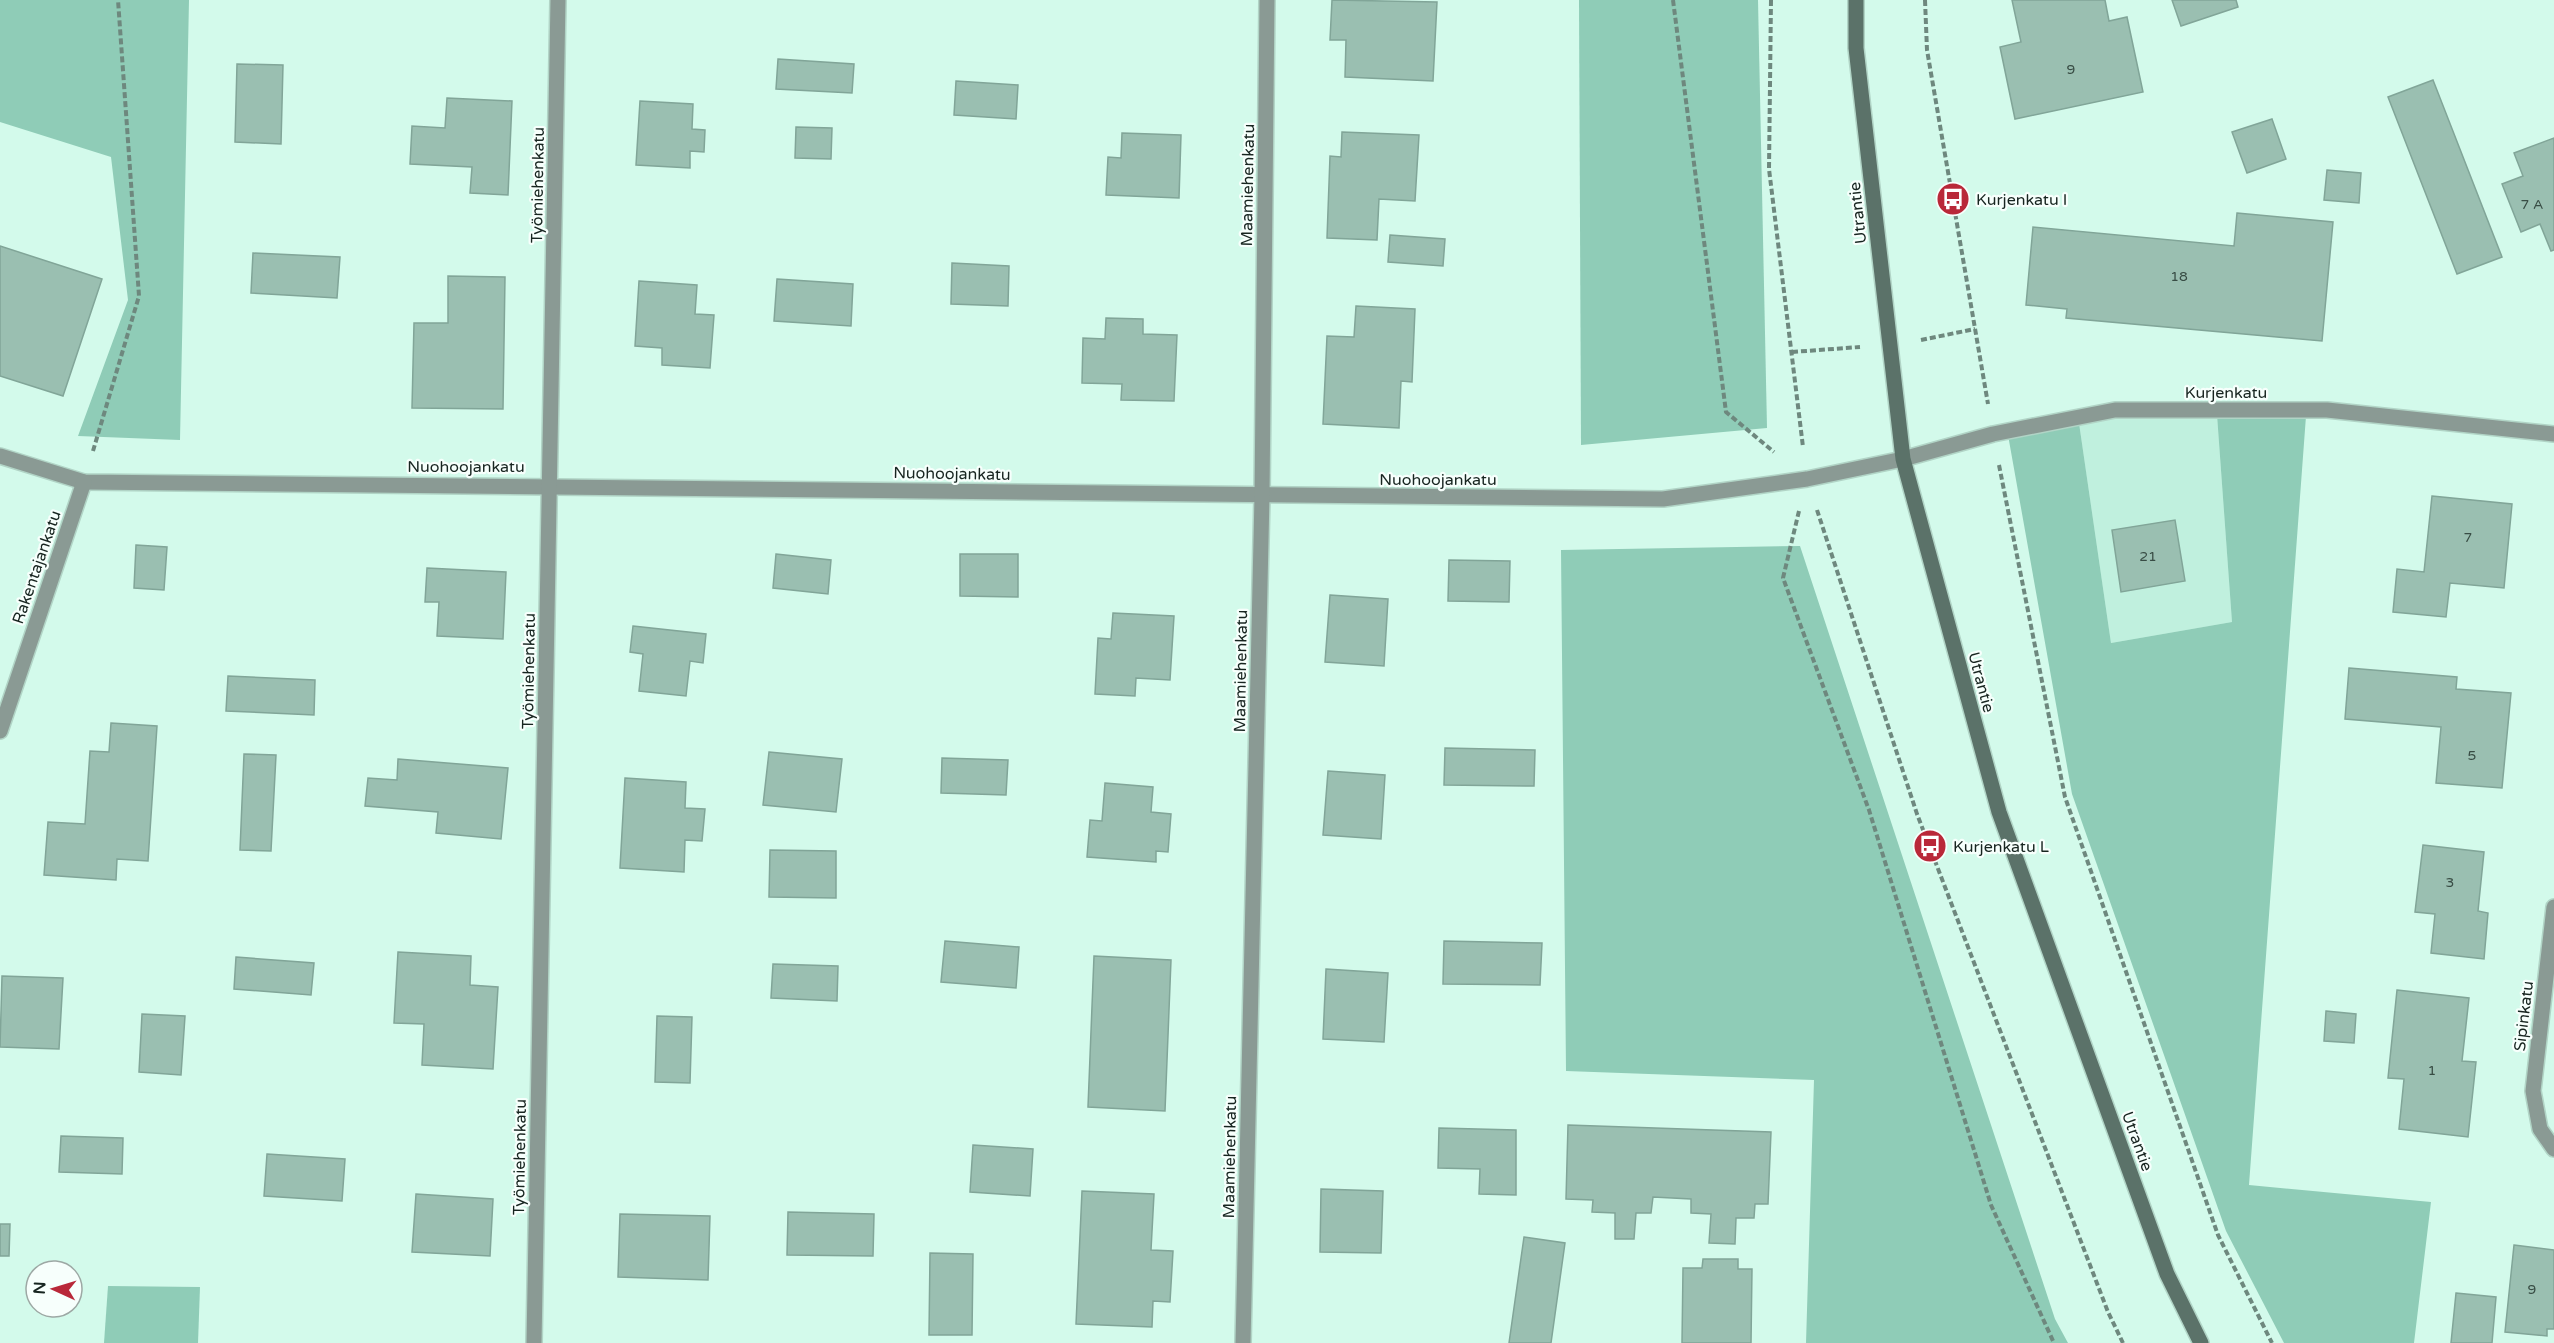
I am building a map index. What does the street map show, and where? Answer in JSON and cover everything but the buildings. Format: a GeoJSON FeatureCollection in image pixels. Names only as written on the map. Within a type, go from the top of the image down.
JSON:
{"type":"FeatureCollection","features":[{"type":"Feature","properties":{"kind":"main road","name":"Utrantie"},"geometry":{"type":"LineString","coordinates":[[1856,0],[1856,48],[1904,459],[1999,812],[2167,1274],[2201,1343]]}},
{"type":"Feature","properties":{"kind":"street","name":"Työmiehenkatu"},"geometry":{"type":"LineString","coordinates":[[534,1343],[558,0]]}},
{"type":"Feature","properties":{"kind":"street","name":"Maamiehenkatu"},"geometry":{"type":"LineString","coordinates":[[1243,1343],[1262,496],[1267,0]]}},
{"type":"Feature","properties":{"kind":"street","name":"Kurjenkatu"},"geometry":{"type":"LineString","coordinates":[[1904,459],[1993,434],[2115,410],[2327,410],[2554,434]]}},
{"type":"Feature","properties":{"kind":"street","name":"Nuohoojankatu"},"geometry":{"type":"LineString","coordinates":[[0,456],[84,482],[549,485],[1262,496],[1663,499],[1807,479],[1904,459]]}},
{"type":"Feature","properties":{"kind":"street","name":"Rakentajankatu"},"geometry":{"type":"LineString","coordinates":[[0,732],[84,482]]}},
{"type":"Feature","properties":{"kind":"street","name":"Sipinkatu"},"geometry":{"type":"LineString","coordinates":[[2554,907],[2533,1091],[2540,1129],[2554,1149]]}},
{"type":"Feature","properties":{"kind":"path"},"geometry":{"type":"LineString","coordinates":[[84,482],[139,296],[118,0]]}},
{"type":"Feature","properties":{"kind":"path"},"geometry":{"type":"LineString","coordinates":[[1673,0],[1726,412],[1807,479]]}},
{"type":"Feature","properties":{"kind":"path"},"geometry":{"type":"LineString","coordinates":[[1771,0],[1769,169],[1807,479],[1917,814],[2104,1301],[2124,1343]]}},
{"type":"Feature","properties":{"kind":"path"},"geometry":{"type":"LineString","coordinates":[[1926,0],[1927,50],[1993,434],[2065,797],[2218,1235],[2272,1343]]}},
{"type":"Feature","properties":{"kind":"path"},"geometry":{"type":"LineString","coordinates":[[1807,479],[1783,578],[1869,810],[1991,1205],[2054,1343]]}},
{"type":"Feature","properties":{"kind":"shaded area"},"geometry":{"type":"Polygon","coordinates":[[[0,0],[189,0],[180,440],[78,436],[128,300],[111,157],[0,122],[0,0]]]}},
{"type":"Feature","properties":{"kind":"shaded area"},"geometry":{"type":"Polygon","coordinates":[[[1579,0],[1758,0],[1767,428],[1581,445],[1579,0]]]}},
{"type":"Feature","properties":{"kind":"shaded area"},"geometry":{"type":"Polygon","coordinates":[[[2118,414],[2217,415],[2232,622],[2111,643],[2079,423],[2118,414]]]}},
{"type":"Feature","properties":{"kind":"shaded area"},"geometry":{"type":"Polygon","coordinates":[[[2217,415],[2306,416],[2249,1185],[2431,1202],[2414,1343],[2284,1343],[2226,1231],[2072,794],[2008,435],[2079,423],[2111,643],[2232,622],[2217,415]]]}},
{"type":"Feature","properties":{"kind":"shaded area"},"geometry":{"type":"Polygon","coordinates":[[[1800,546],[2055,1319],[2068,1343],[1806,1343],[1814,1080],[1566,1071],[1561,550],[1800,546]]]}},
{"type":"Feature","properties":{"kind":"shaded area"},"geometry":{"type":"Polygon","coordinates":[[[108,1286],[200,1287],[198,1343],[104,1343],[108,1286]]]}},
{"type":"Feature","properties":{"kind":"place","name":"Kurjenkatu I"},"geometry":{"type":"Point","coordinates":[1953,199]}},
{"type":"Feature","properties":{"kind":"place","name":"Kurjenkatu L"},"geometry":{"type":"Point","coordinates":[1930,846]}}]}
